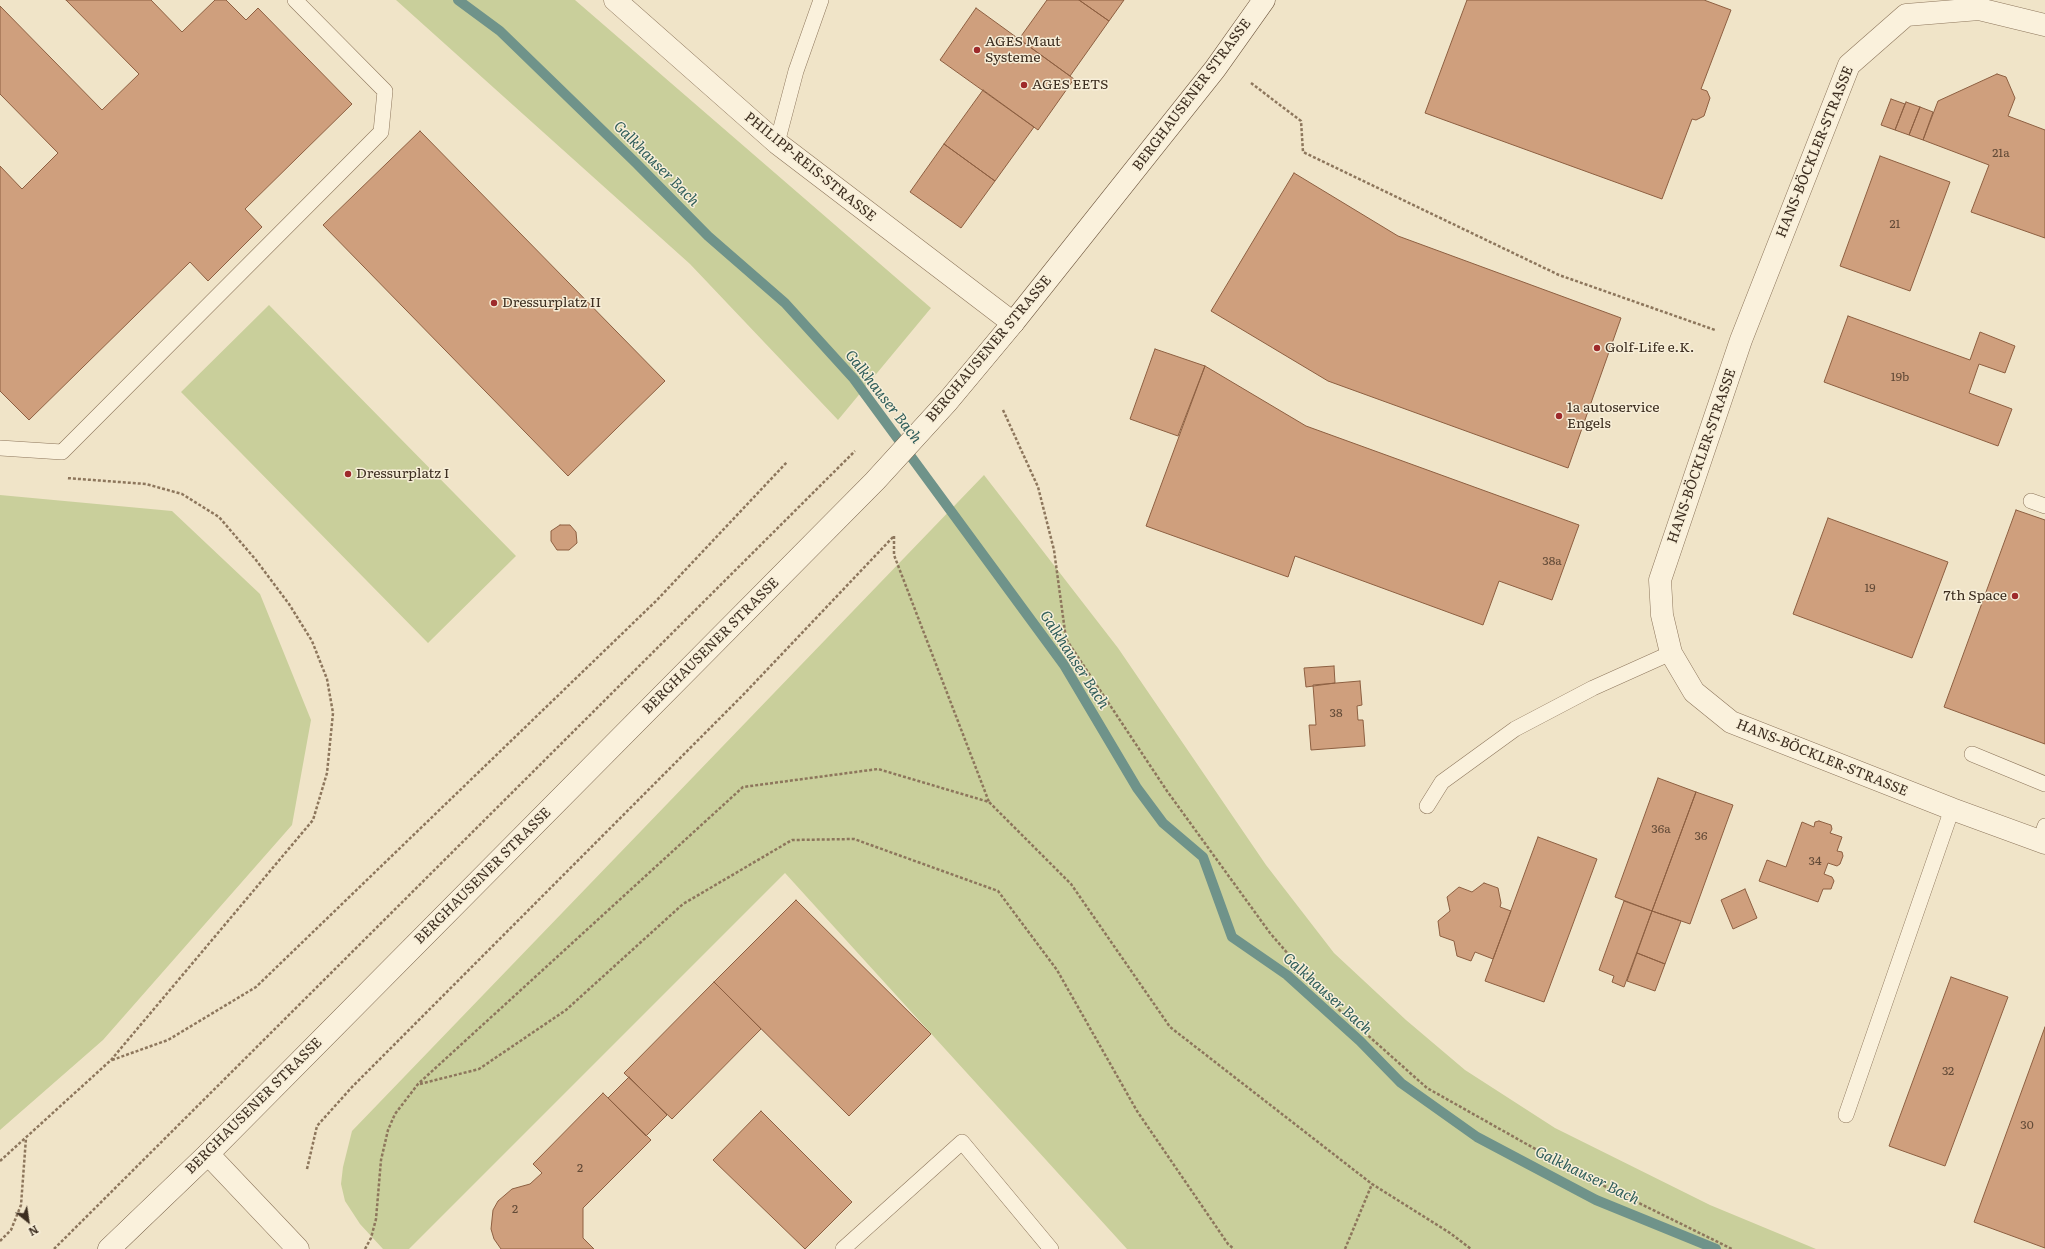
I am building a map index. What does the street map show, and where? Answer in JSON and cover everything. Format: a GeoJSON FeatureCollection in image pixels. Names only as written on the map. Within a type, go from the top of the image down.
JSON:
{"type":"FeatureCollection","features":[{"type":"Feature","properties":{"kind":"street","name":"PHILIPP-REIS-STRASSE"},"geometry":{"type":"LineString","coordinates":[[615,0],[777,143],[1013,323]]}},
{"type":"Feature","properties":{"kind":"street","name":"BERGHAUSENER STRASSE"},"geometry":{"type":"LineString","coordinates":[[109,1249],[208,1154],[875,481],[948,401],[1013,323],[1216,69],[1264,0]]}},
{"type":"Feature","properties":{"kind":"street","name":"HANS-BÖCKLER-STRASSE"},"geometry":{"type":"LineString","coordinates":[[2043,837],[1952,809],[1732,722],[1694,692],[1671,653],[1662,615],[1660,580],[1741,340],[1848,65],[1906,15],[1979,9],[2045,25]]}},
{"type":"Feature","properties":{"kind":"street"},"geometry":{"type":"LineString","coordinates":[[208,1154],[298,1249]]}},
{"type":"Feature","properties":{"kind":"lane"},"geometry":{"type":"LineString","coordinates":[[0,448],[62,452],[380,132],[385,91],[296,0]]}},
{"type":"Feature","properties":{"kind":"lane"},"geometry":{"type":"LineString","coordinates":[[777,143],[796,71],[821,0]]}},
{"type":"Feature","properties":{"kind":"lane"},"geometry":{"type":"LineString","coordinates":[[2031,501],[2045,506]]}},
{"type":"Feature","properties":{"kind":"lane"},"geometry":{"type":"LineString","coordinates":[[1427,806],[1442,782],[1515,729],[1593,688],[1671,653]]}},
{"type":"Feature","properties":{"kind":"lane"},"geometry":{"type":"LineString","coordinates":[[1972,754],[2045,784]]}},
{"type":"Feature","properties":{"kind":"lane"},"geometry":{"type":"LineString","coordinates":[[1846,1115],[1952,809]]}},
{"type":"Feature","properties":{"kind":"lane"},"geometry":{"type":"LineString","coordinates":[[843,1249],[962,1142],[1051,1249]]}},
{"type":"Feature","properties":{"kind":"path"},"geometry":{"type":"LineString","coordinates":[[1251,83],[1301,122],[1302,152],[1559,275],[1741,340]]}},
{"type":"Feature","properties":{"kind":"path"},"geometry":{"type":"LineString","coordinates":[[1003,410],[1038,487],[1054,550],[1066,639],[1167,791],[1270,933],[1327,999],[1427,1088],[1578,1173],[1732,1249]]}},
{"type":"Feature","properties":{"kind":"path"},"geometry":{"type":"LineString","coordinates":[[54,1249],[855,451]]}},
{"type":"Feature","properties":{"kind":"path"},"geometry":{"type":"LineString","coordinates":[[111,1060],[168,1040],[256,987],[657,600],[787,462]]}},
{"type":"Feature","properties":{"kind":"path"},"geometry":{"type":"LineString","coordinates":[[0,1161],[111,1060],[313,820],[327,772],[333,713],[327,679],[312,641],[289,604],[256,560],[219,517],[182,494],[146,484],[62,478]]}},
{"type":"Feature","properties":{"kind":"path"},"geometry":{"type":"LineString","coordinates":[[307,1169],[317,1126],[352,1087],[743,695],[894,536],[894,555],[989,802],[1071,884],[1170,1027],[1372,1184],[1450,1233],[1471,1249]]}},
{"type":"Feature","properties":{"kind":"path"},"geometry":{"type":"LineString","coordinates":[[365,1249],[371,1238],[376,1219],[381,1160],[388,1130],[395,1114],[418,1084],[743,787],[878,769],[989,802]]}},
{"type":"Feature","properties":{"kind":"path"},"geometry":{"type":"LineString","coordinates":[[418,1084],[479,1069],[566,1010],[683,904],[792,840],[854,839],[998,891],[1056,970],[1137,1111],[1228,1244],[1234,1249]]}},
{"type":"Feature","properties":{"kind":"path"},"geometry":{"type":"LineString","coordinates":[[0,1241],[11,1230],[21,1205],[26,1137]]}},
{"type":"Feature","properties":{"kind":"path"},"geometry":{"type":"LineString","coordinates":[[1345,1249],[1372,1184]]}},
{"type":"Feature","properties":{"kind":"green space"},"geometry":{"type":"Polygon","coordinates":[[[396,0],[575,0],[931,308],[838,420],[690,264],[396,0]]]}},
{"type":"Feature","properties":{"kind":"green space","name":"Dressurplatz I"},"geometry":{"type":"Polygon","coordinates":[[[269,305],[516,556],[428,643],[181,392],[269,305]]]}},
{"type":"Feature","properties":{"kind":"green space"},"geometry":{"type":"Polygon","coordinates":[[[984,475],[1118,648],[1266,865],[1334,953],[1406,1020],[1465,1070],[1555,1128],[1710,1205],[1816,1249],[1127,1249],[785,873],[409,1249],[383,1249],[360,1224],[345,1201],[341,1184],[343,1167],[352,1131],[984,475]]]}},
{"type":"Feature","properties":{"kind":"green space"},"geometry":{"type":"Polygon","coordinates":[[[0,495],[172,511],[260,594],[311,720],[292,825],[103,1040],[0,1130],[0,495]]]}},
{"type":"Feature","properties":{"kind":"building"},"geometry":{"type":"Polygon","coordinates":[[[66,0],[151,0],[182,32],[215,0],[226,0],[246,20],[258,8],[352,104],[245,209],[262,227],[208,281],[190,262],[29,420],[0,391],[0,166],[22,189],[58,153],[0,94],[0,6],[102,110],[139,74],[66,0]]]}},
{"type":"Feature","properties":{"kind":"building"},"geometry":{"type":"Polygon","coordinates":[[[1047,0],[1079,0],[1109,21],[1070,76],[1019,39],[1047,0]]]}},
{"type":"Feature","properties":{"kind":"building"},"geometry":{"type":"Polygon","coordinates":[[[1079,0],[1124,0],[1109,21],[1079,0]]]}},
{"type":"Feature","properties":{"kind":"building"},"geometry":{"type":"Polygon","coordinates":[[[1467,0],[1704,0],[1731,10],[1701,89],[1707,91],[1710,98],[1704,116],[1696,120],[1692,119],[1662,199],[1425,113],[1467,0]]]}},
{"type":"Feature","properties":{"kind":"building"},"geometry":{"type":"Polygon","coordinates":[[[976,8],[1074,79],[1038,130],[940,60],[976,8]]]}},
{"type":"Feature","properties":{"kind":"building"},"geometry":{"type":"Polygon","coordinates":[[[1997,74],[2006,77],[2015,98],[2008,116],[2045,130],[2045,238],[1971,212],[1989,165],[1923,140],[1938,101],[1997,74]]]}},
{"type":"Feature","properties":{"kind":"building"},"geometry":{"type":"Polygon","coordinates":[[[983,90],[1034,127],[995,181],[944,144],[983,90]]]}},
{"type":"Feature","properties":{"kind":"building"},"geometry":{"type":"Polygon","coordinates":[[[1891,99],[1905,104],[1895,130],[1881,125],[1891,99]]]}},
{"type":"Feature","properties":{"kind":"building"},"geometry":{"type":"Polygon","coordinates":[[[1906,102],[1920,107],[1909,135],[1895,130],[1906,102]]]}},
{"type":"Feature","properties":{"kind":"building"},"geometry":{"type":"Polygon","coordinates":[[[1920,107],[1933,112],[1923,140],[1909,135],[1920,107]]]}},
{"type":"Feature","properties":{"kind":"building","name":"Dressurplatz II"},"geometry":{"type":"Polygon","coordinates":[[[420,131],[665,381],[568,476],[323,225],[420,131]]]}},
{"type":"Feature","properties":{"kind":"building"},"geometry":{"type":"Polygon","coordinates":[[[944,144],[995,181],[961,228],[910,192],[944,144]]]}},
{"type":"Feature","properties":{"kind":"building"},"geometry":{"type":"Polygon","coordinates":[[[1880,156],[1950,182],[1910,291],[1840,266],[1880,156]]]}},
{"type":"Feature","properties":{"kind":"building"},"geometry":{"type":"Polygon","coordinates":[[[1294,173],[1398,236],[1621,318],[1568,468],[1328,381],[1211,311],[1294,173]]]}},
{"type":"Feature","properties":{"kind":"building"},"geometry":{"type":"Polygon","coordinates":[[[1848,316],[1970,360],[1980,332],[2015,346],[2005,373],[1979,364],[1969,393],[2012,409],[1998,446],[1824,382],[1848,316]]]}},
{"type":"Feature","properties":{"kind":"building"},"geometry":{"type":"Polygon","coordinates":[[[1155,349],[1205,366],[1178,436],[1130,419],[1155,349]]]}},
{"type":"Feature","properties":{"kind":"building"},"geometry":{"type":"Polygon","coordinates":[[[1205,366],[1306,426],[1579,525],[1552,600],[1499,581],[1483,625],[1295,556],[1288,577],[1146,526],[1205,366]]]}},
{"type":"Feature","properties":{"kind":"building","name":"7th Space"},"geometry":{"type":"Polygon","coordinates":[[[2016,510],[2045,520],[2045,744],[1944,707],[2016,510]]]}},
{"type":"Feature","properties":{"kind":"building"},"geometry":{"type":"Polygon","coordinates":[[[1828,518],[1948,562],[1912,658],[1793,614],[1828,518]]]}},
{"type":"Feature","properties":{"kind":"building"},"geometry":{"type":"Polygon","coordinates":[[[560,525],[570,525],[576,532],[577,543],[569,550],[557,550],[551,541],[551,531],[560,525]]]}},
{"type":"Feature","properties":{"kind":"building"},"geometry":{"type":"Polygon","coordinates":[[[1334,666],[1335,683],[1306,687],[1304,668],[1334,666]]]}},
{"type":"Feature","properties":{"kind":"building"},"geometry":{"type":"Polygon","coordinates":[[[1360,681],[1362,705],[1357,706],[1358,720],[1363,720],[1365,746],[1311,750],[1309,725],[1316,725],[1313,685],[1360,681]]]}},
{"type":"Feature","properties":{"kind":"building"},"geometry":{"type":"Polygon","coordinates":[[[1658,778],[1696,792],[1652,911],[1615,897],[1658,778]]]}},
{"type":"Feature","properties":{"kind":"building"},"geometry":{"type":"Polygon","coordinates":[[[1696,792],[1733,805],[1690,924],[1652,911],[1696,792]]]}},
{"type":"Feature","properties":{"kind":"building"},"geometry":{"type":"Polygon","coordinates":[[[1819,821],[1831,825],[1832,829],[1830,833],[1842,837],[1837,851],[1842,852],[1843,856],[1840,864],[1837,866],[1828,863],[1824,874],[1832,877],[1834,881],[1831,889],[1823,889],[1818,902],[1759,881],[1767,860],[1786,867],[1802,822],[1814,827],[1815,822],[1819,821]]]}},
{"type":"Feature","properties":{"kind":"building"},"geometry":{"type":"Polygon","coordinates":[[[1538,837],[1597,859],[1544,1002],[1485,981],[1538,837]]]}},
{"type":"Feature","properties":{"kind":"building"},"geometry":{"type":"Polygon","coordinates":[[[1484,883],[1498,888],[1501,903],[1500,907],[1511,911],[1493,959],[1475,952],[1471,961],[1457,956],[1454,941],[1440,936],[1438,921],[1450,911],[1447,897],[1459,887],[1472,892],[1484,883]]]}},
{"type":"Feature","properties":{"kind":"building"},"geometry":{"type":"Polygon","coordinates":[[[1745,889],[1757,918],[1733,929],[1721,900],[1745,889]]]}},
{"type":"Feature","properties":{"kind":"building"},"geometry":{"type":"Polygon","coordinates":[[[796,900],[931,1034],[849,1116],[714,982],[796,900]]]}},
{"type":"Feature","properties":{"kind":"building"},"geometry":{"type":"Polygon","coordinates":[[[1624,901],[1652,911],[1624,987],[1612,982],[1614,976],[1599,970],[1624,901]]]}},
{"type":"Feature","properties":{"kind":"building"},"geometry":{"type":"Polygon","coordinates":[[[1652,911],[1681,921],[1665,964],[1637,953],[1652,911]]]}},
{"type":"Feature","properties":{"kind":"building"},"geometry":{"type":"Polygon","coordinates":[[[1637,953],[1665,964],[1655,991],[1627,981],[1637,953]]]}},
{"type":"Feature","properties":{"kind":"building"},"geometry":{"type":"Polygon","coordinates":[[[1951,977],[2008,997],[1945,1166],[1889,1146],[1951,977]]]}},
{"type":"Feature","properties":{"kind":"building"},"geometry":{"type":"Polygon","coordinates":[[[714,982],[761,1029],[672,1119],[624,1073],[714,982]]]}},
{"type":"Feature","properties":{"kind":"building"},"geometry":{"type":"Polygon","coordinates":[[[2045,1027],[2045,1248],[1974,1222],[2045,1027]]]}},
{"type":"Feature","properties":{"kind":"building"},"geometry":{"type":"Polygon","coordinates":[[[629,1077],[667,1115],[646,1136],[608,1098],[629,1077]]]}},
{"type":"Feature","properties":{"kind":"building"},"geometry":{"type":"Polygon","coordinates":[[[603,1093],[651,1140],[583,1208],[583,1238],[594,1249],[501,1249],[494,1239],[491,1229],[493,1210],[498,1201],[512,1189],[530,1184],[542,1173],[533,1164],[603,1093]]]}},
{"type":"Feature","properties":{"kind":"building"},"geometry":{"type":"Polygon","coordinates":[[[761,1111],[852,1202],[805,1249],[713,1160],[761,1111]]]}},
{"type":"Feature","properties":{"kind":"waterway","name":"Galkhauser Bach"},"geometry":{"type":"LineString","coordinates":[[458,0],[500,31],[636,163],[708,236],[785,303],[854,379],[1064,665],[1137,788],[1163,823],[1203,857],[1232,937],[1287,975],[1360,1041],[1401,1083],[1477,1137],[1596,1200],[1716,1249]]}},
{"type":"Feature","properties":{"kind":"place","name":"AGES Maut Systeme"},"geometry":{"type":"Point","coordinates":[977,50]}},
{"type":"Feature","properties":{"kind":"place","name":"AGES EETS"},"geometry":{"type":"Point","coordinates":[1024,85]}},
{"type":"Feature","properties":{"kind":"place","name":"Dressurplatz II"},"geometry":{"type":"Point","coordinates":[494,303]}},
{"type":"Feature","properties":{"kind":"place","name":"Golf-Life e.K."},"geometry":{"type":"Point","coordinates":[1597,348]}},
{"type":"Feature","properties":{"kind":"place","name":"1a autoservice Engels"},"geometry":{"type":"Point","coordinates":[1559,416]}},
{"type":"Feature","properties":{"kind":"place","name":"Dressurplatz I"},"geometry":{"type":"Point","coordinates":[348,474]}},
{"type":"Feature","properties":{"kind":"place","name":"7th Space"},"geometry":{"type":"Point","coordinates":[2015,596]}}]}
